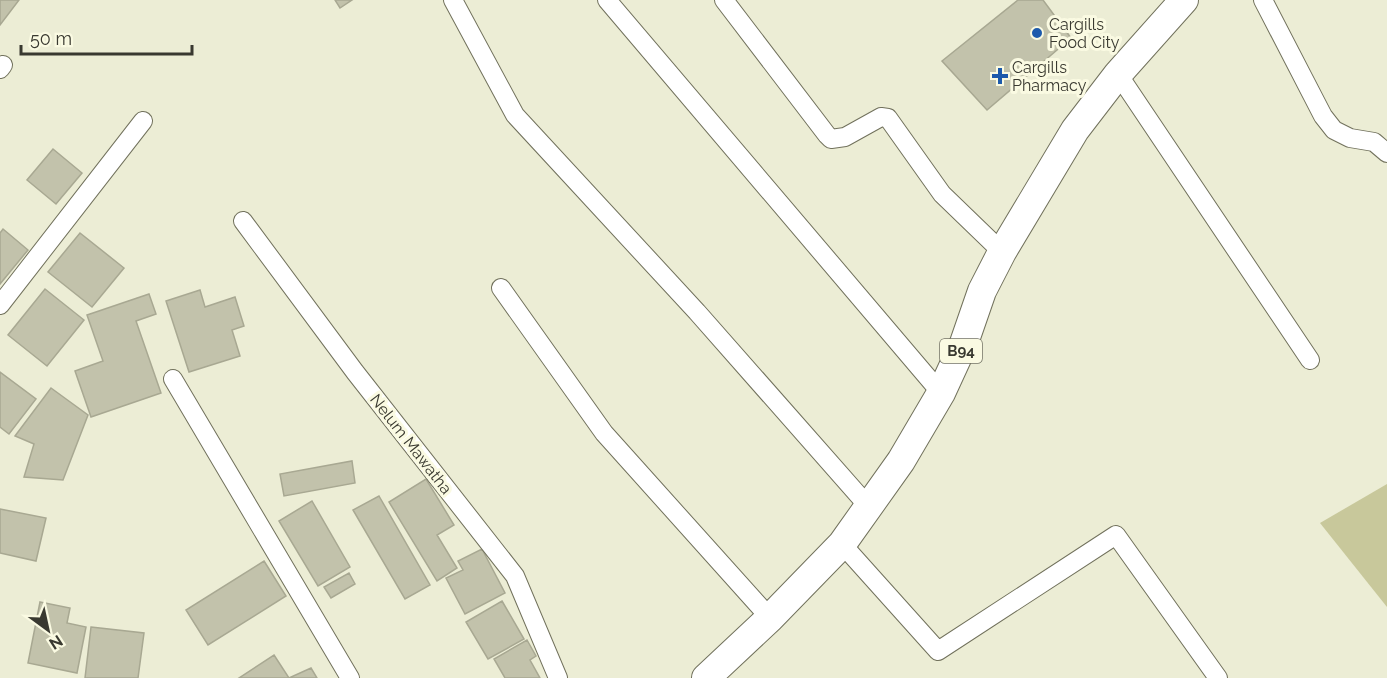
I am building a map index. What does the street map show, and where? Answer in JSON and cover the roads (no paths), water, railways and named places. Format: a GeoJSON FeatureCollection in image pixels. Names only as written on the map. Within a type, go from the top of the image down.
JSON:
{"type":"FeatureCollection","features":[{"type":"Feature","properties":{"kind":"main road","name":"B94"},"geometry":{"type":"LineString","coordinates":[[706,678],[770,618],[842,544],[901,461],[941,393],[964,343],[982,291],[1002,252],[1075,130],[1118,74],[1184,0]]}},
{"type":"Feature","properties":{"kind":"street"},"geometry":{"type":"LineString","coordinates":[[453,0],[514,115],[697,312],[868,506]]}},
{"type":"Feature","properties":{"kind":"street"},"geometry":{"type":"LineString","coordinates":[[607,0],[941,393]]}},
{"type":"Feature","properties":{"kind":"street"},"geometry":{"type":"LineString","coordinates":[[724,0],[831,139],[845,137],[881,117],[888,118],[942,194],[1002,252]]}},
{"type":"Feature","properties":{"kind":"street"},"geometry":{"type":"LineString","coordinates":[[1263,0],[1323,116],[1334,130],[1350,138],[1374,142],[1387,153]]}},
{"type":"Feature","properties":{"kind":"street"},"geometry":{"type":"LineString","coordinates":[[1118,74],[1310,360]]}},
{"type":"Feature","properties":{"kind":"street"},"geometry":{"type":"LineString","coordinates":[[0,305],[143,121]]}},
{"type":"Feature","properties":{"kind":"street","name":"Nelum Mawatha"},"geometry":{"type":"LineString","coordinates":[[243,221],[355,372],[515,576],[558,678]]}},
{"type":"Feature","properties":{"kind":"street"},"geometry":{"type":"LineString","coordinates":[[501,288],[604,434],[770,618]]}},
{"type":"Feature","properties":{"kind":"street"},"geometry":{"type":"LineString","coordinates":[[173,379],[350,678]]}},
{"type":"Feature","properties":{"kind":"street"},"geometry":{"type":"LineString","coordinates":[[842,544],[938,651],[1116,535],[1218,678]]}},
{"type":"Feature","properties":{"kind":"place","name":"Cargills Food City"},"geometry":{"type":"Point","coordinates":[1037,33]}},
{"type":"Feature","properties":{"kind":"place","name":"Cargills Pharmacy"},"geometry":{"type":"Point","coordinates":[1000,76]}}]}
